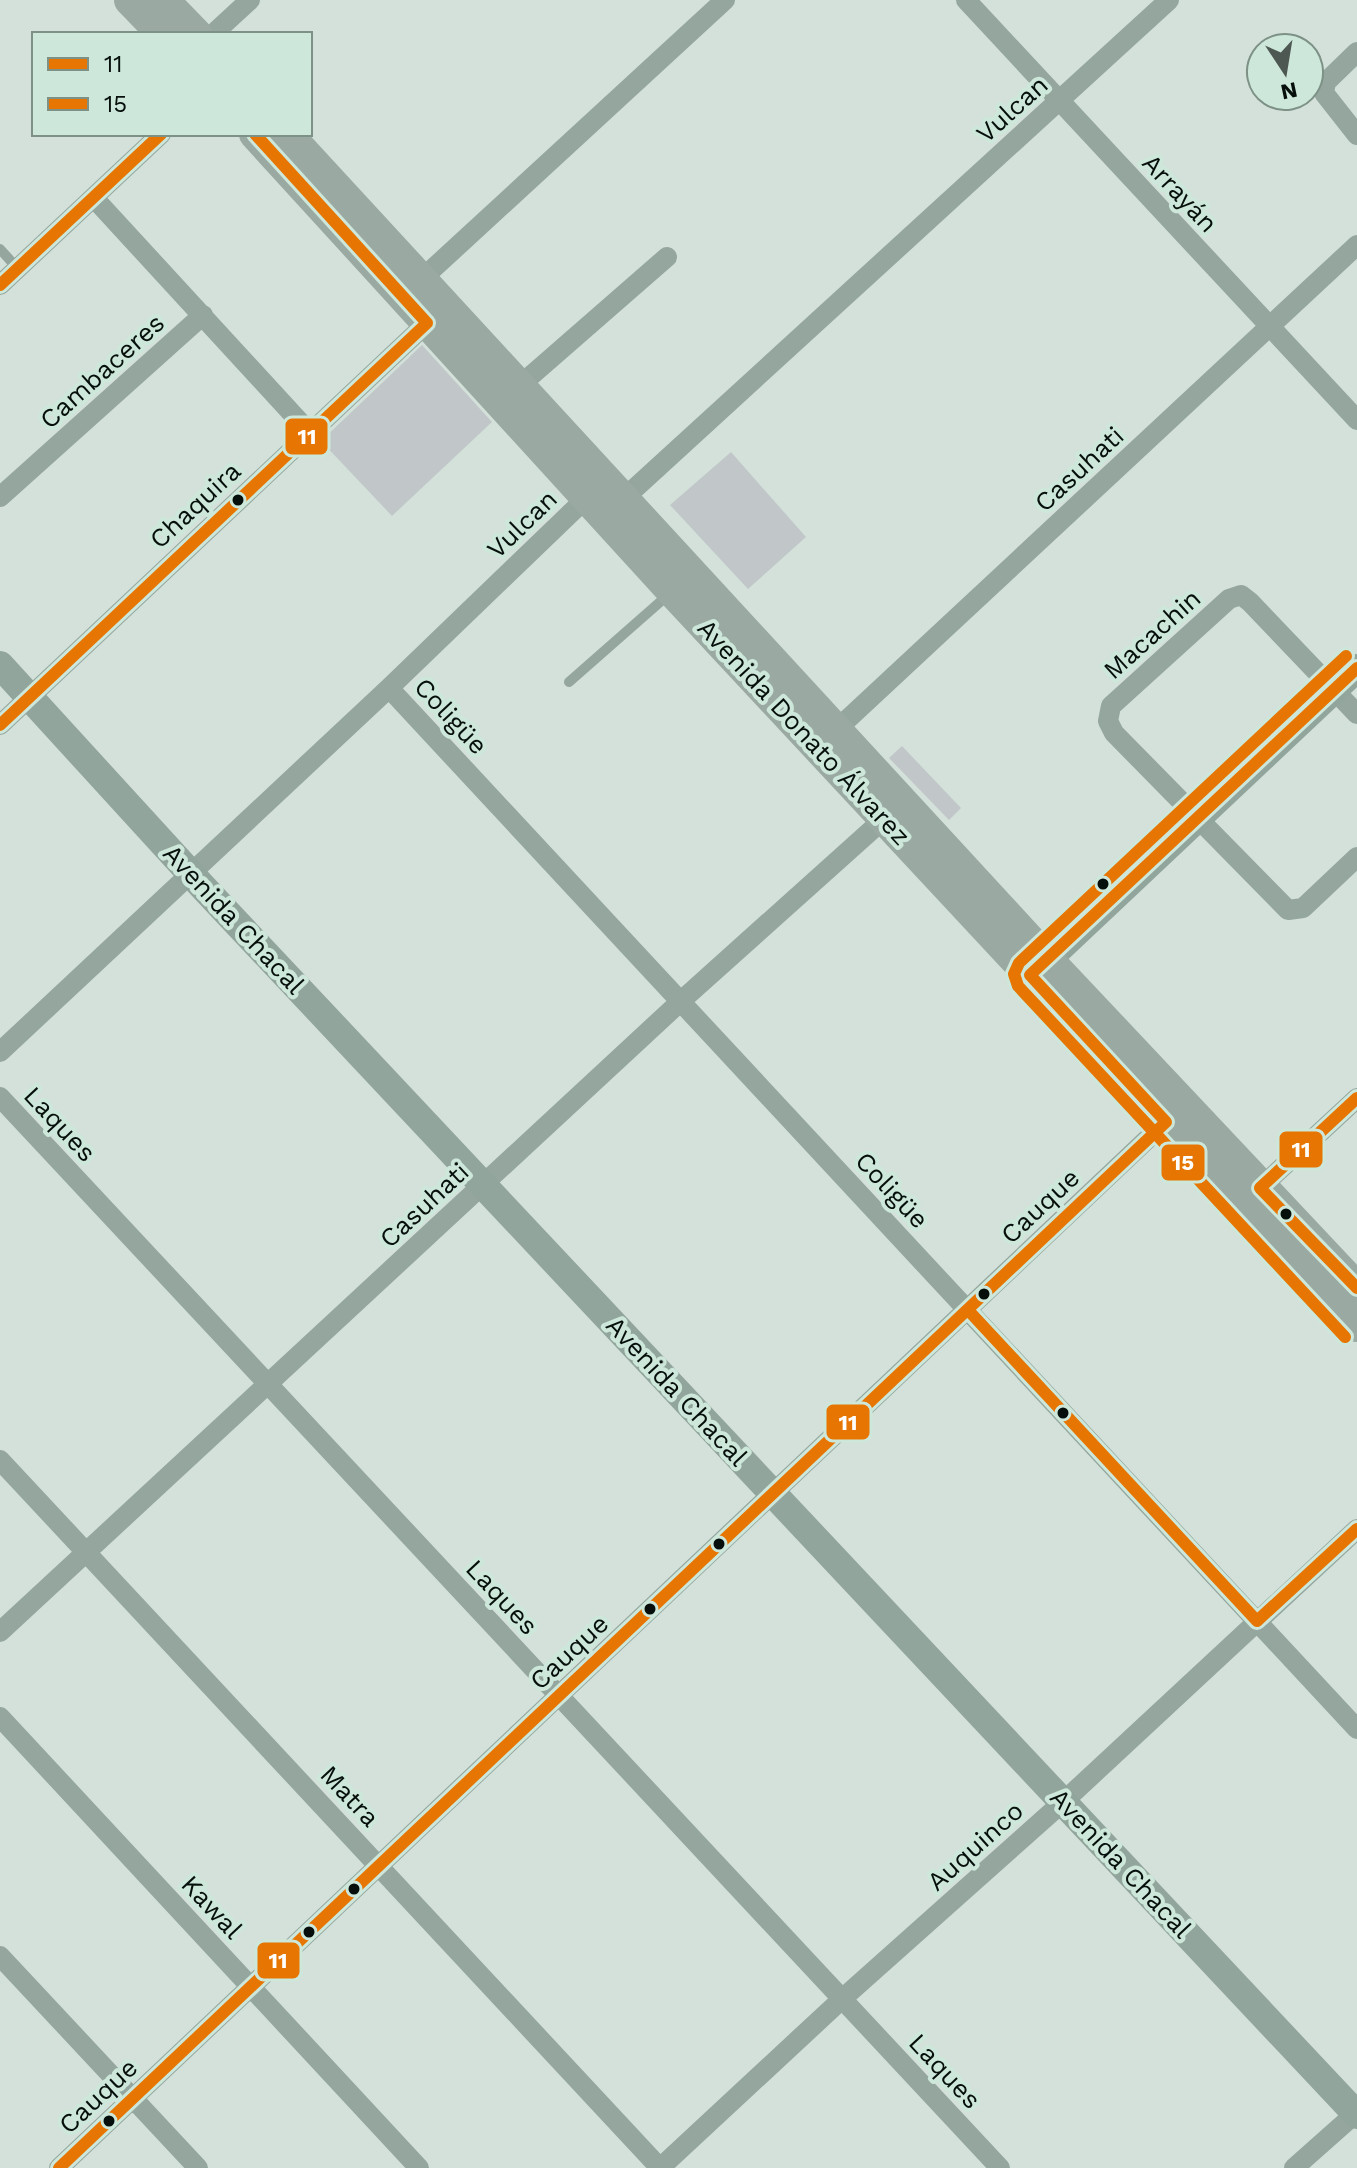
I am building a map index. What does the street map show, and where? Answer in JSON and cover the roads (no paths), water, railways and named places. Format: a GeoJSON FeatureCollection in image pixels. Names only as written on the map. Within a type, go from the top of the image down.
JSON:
{"type":"FeatureCollection","features":[{"type":"Feature","properties":{"kind":"main road"},"geometry":{"type":"LineString","coordinates":[[130,0],[161,32]]}},
{"type":"Feature","properties":{"kind":"main road"},"geometry":{"type":"LineString","coordinates":[[163,0],[194,32]]}},
{"type":"Feature","properties":{"kind":"main road","name":"Avenida Donato Álvarez"},"geometry":{"type":"LineString","coordinates":[[257,136],[412,289],[518,387],[620,496],[836,730],[1038,966],[1175,1114],[1357,1326]]}},
{"type":"Feature","properties":{"kind":"main road","name":"Avenida Donato Álvarez"},"geometry":{"type":"LineString","coordinates":[[289,136],[412,289],[427,323],[885,818],[1038,966]]}},
{"type":"Feature","properties":{"kind":"main road","name":"Avenida Chacal"},"geometry":{"type":"LineString","coordinates":[[0,665],[190,873],[1357,2113]]}},
{"type":"Feature","properties":{"kind":"main road"},"geometry":{"type":"LineString","coordinates":[[1038,966],[1357,668]]}},
{"type":"Feature","properties":{"kind":"main road","name":"Avenida Donato Álvarez"},"geometry":{"type":"LineString","coordinates":[[1175,1114],[1260,1188],[1357,1288]]}},
{"type":"Feature","properties":{"kind":"street"},"geometry":{"type":"LineString","coordinates":[[215,32],[250,0]]}},
{"type":"Feature","properties":{"kind":"street"},"geometry":{"type":"LineString","coordinates":[[412,289],[725,0]]}},
{"type":"Feature","properties":{"kind":"street","name":"Arrayán"},"geometry":{"type":"LineString","coordinates":[[966,0],[1357,420]]}},
{"type":"Feature","properties":{"kind":"street","name":"Vulcan"},"geometry":{"type":"LineString","coordinates":[[2,1047],[389,688],[578,506],[588,500],[620,496],[633,490],[1169,0]]}},
{"type":"Feature","properties":{"kind":"street"},"geometry":{"type":"LineString","coordinates":[[1357,52],[1326,82],[1324,93],[1357,135]]}},
{"type":"Feature","properties":{"kind":"street"},"geometry":{"type":"LineString","coordinates":[[0,285],[159,136]]}},
{"type":"Feature","properties":{"kind":"street"},"geometry":{"type":"LineString","coordinates":[[94,198],[310,433]]}},
{"type":"Feature","properties":{"kind":"street","name":"Casuhati"},"geometry":{"type":"LineString","coordinates":[[836,730],[1357,245]]}},
{"type":"Feature","properties":{"kind":"street"},"geometry":{"type":"LineString","coordinates":[[518,387],[667,257]]}},
{"type":"Feature","properties":{"kind":"street","name":"Cambaceres"},"geometry":{"type":"LineString","coordinates":[[0,497],[203,315]]}},
{"type":"Feature","properties":{"kind":"street","name":"Chaquira"},"geometry":{"type":"LineString","coordinates":[[0,725],[427,323]]}},
{"type":"Feature","properties":{"kind":"street","name":"Macachin"},"geometry":{"type":"LineString","coordinates":[[1196,817],[1114,733],[1108,721],[1111,706],[1229,599],[1241,595],[1334,689]]}},
{"type":"Feature","properties":{"kind":"street","name":"Coligüe"},"geometry":{"type":"LineString","coordinates":[[389,688],[1357,1729]]}},
{"type":"Feature","properties":{"kind":"street"},"geometry":{"type":"LineString","coordinates":[[1334,689],[1357,714]]}},
{"type":"Feature","properties":{"kind":"street"},"geometry":{"type":"LineString","coordinates":[[1196,817],[1288,910],[1303,908],[1357,857]]}},
{"type":"Feature","properties":{"kind":"street","name":"Casuhati"},"geometry":{"type":"LineString","coordinates":[[0,1632],[681,1001],[885,818]]}},
{"type":"Feature","properties":{"kind":"street","name":"Laques"},"geometry":{"type":"LineString","coordinates":[[0,1097],[1000,2168]]}},
{"type":"Feature","properties":{"kind":"street"},"geometry":{"type":"LineString","coordinates":[[1260,1188],[1357,1098]]}},
{"type":"Feature","properties":{"kind":"street","name":"Cauque"},"geometry":{"type":"LineString","coordinates":[[59,2168],[1175,1114]]}},
{"type":"Feature","properties":{"kind":"street","name":"Matra"},"geometry":{"type":"LineString","coordinates":[[0,1460],[660,2168]]}},
{"type":"Feature","properties":{"kind":"street","name":"Auquinco"},"geometry":{"type":"LineString","coordinates":[[660,2168],[842,1999],[1063,1802],[1357,1529]]}},
{"type":"Feature","properties":{"kind":"street","name":"Kawal"},"geometry":{"type":"LineString","coordinates":[[0,1717],[419,2168]]}},
{"type":"Feature","properties":{"kind":"street"},"geometry":{"type":"LineString","coordinates":[[0,1956],[198,2168]]}},
{"type":"Feature","properties":{"kind":"street"},"geometry":{"type":"LineString","coordinates":[[1294,2168],[1357,2113]]}},
{"type":"Feature","properties":{"kind":"lane"},"geometry":{"type":"LineString","coordinates":[[0,249],[18,269]]}},
{"type":"Feature","properties":{"kind":"lane"},"geometry":{"type":"LineString","coordinates":[[569,682],[672,591]]}}]}
